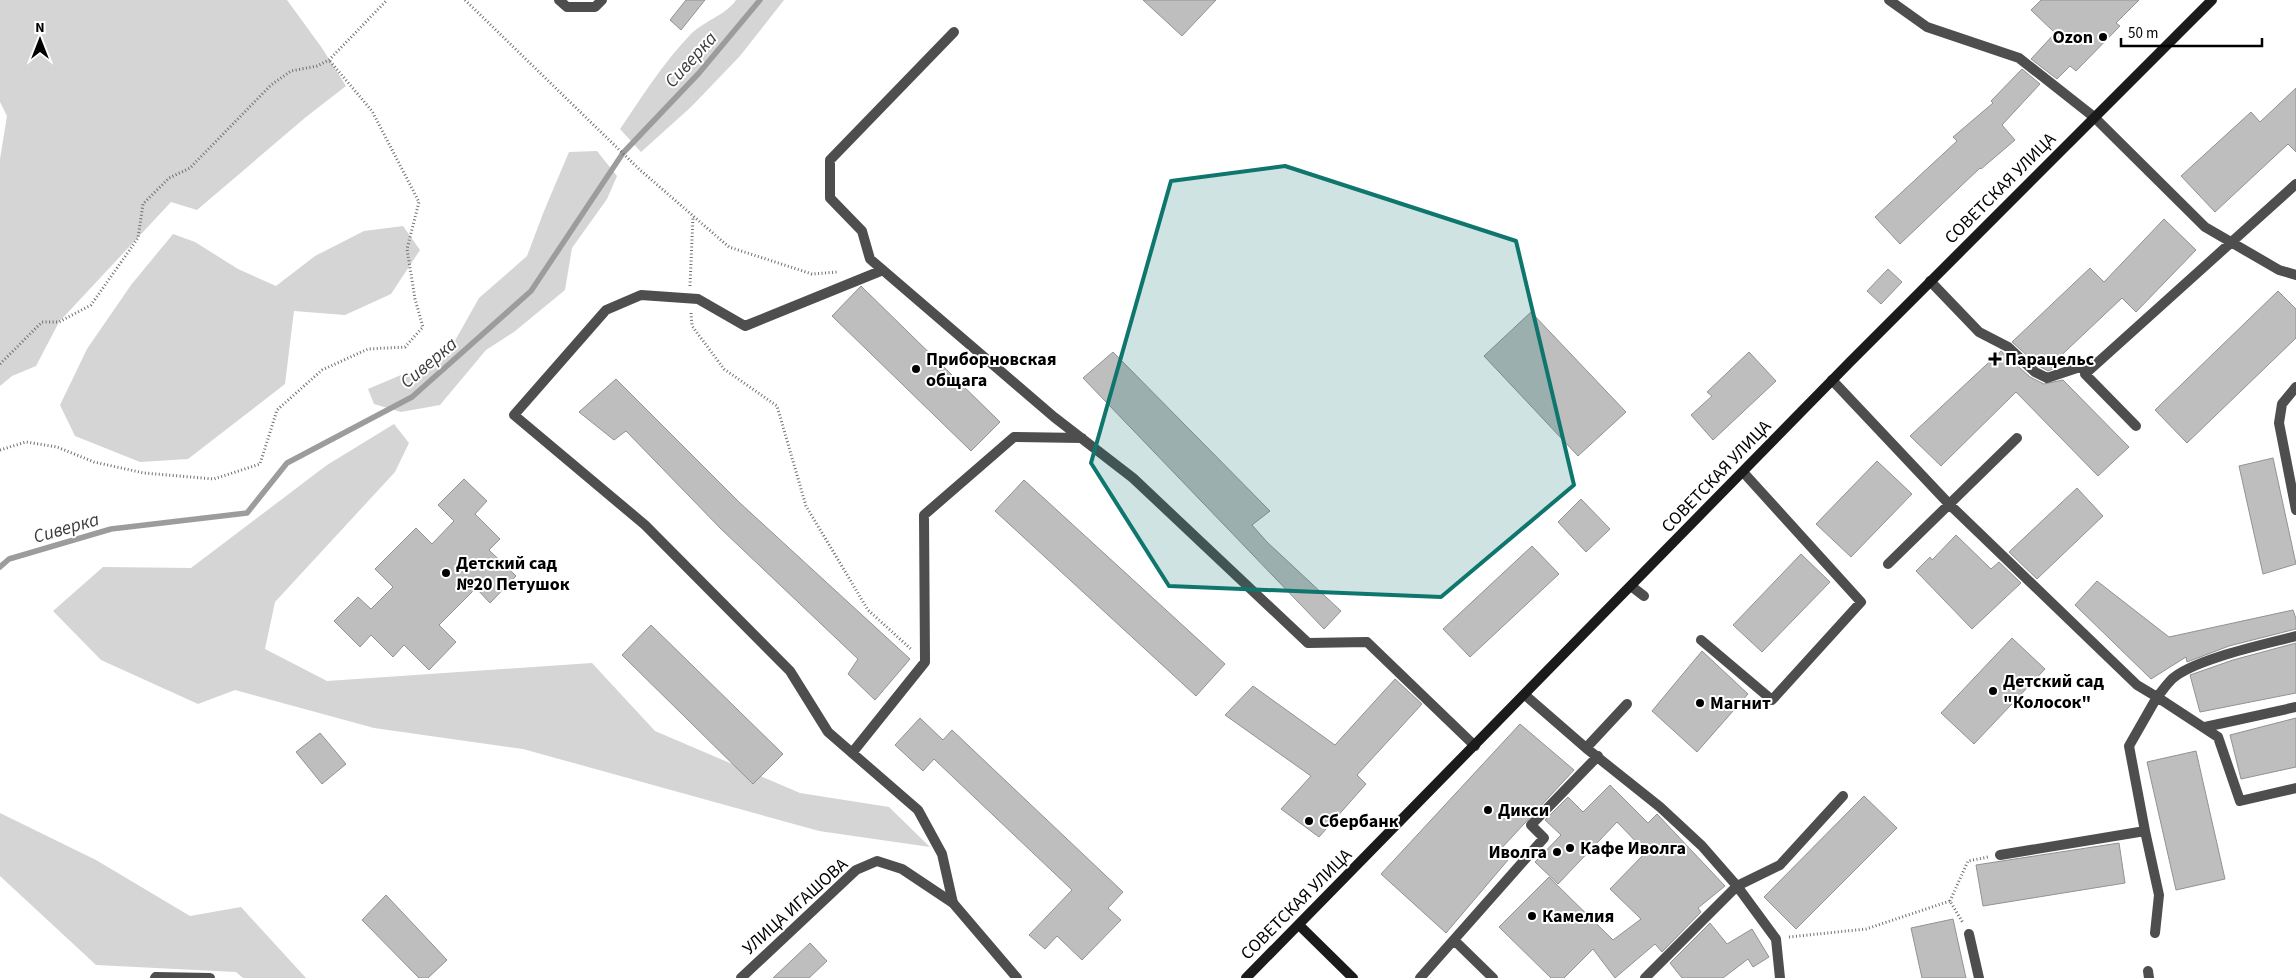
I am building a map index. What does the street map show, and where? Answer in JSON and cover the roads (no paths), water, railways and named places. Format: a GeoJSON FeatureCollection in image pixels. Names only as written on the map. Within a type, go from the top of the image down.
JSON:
{"type":"FeatureCollection","features":[{"type":"Feature","properties":{"kind":"main road","name":"СОВЕТСКАЯ УЛИЦА"},"geometry":{"type":"LineString","coordinates":[[1246,978],[1832,380],[2212,0]]}},
{"type":"Feature","properties":{"kind":"main road"},"geometry":{"type":"LineString","coordinates":[[1299,925],[1353,978]]}},
{"type":"Feature","properties":{"kind":"street"},"geometry":{"type":"LineString","coordinates":[[559,0],[567,7],[595,7],[602,0]]}},
{"type":"Feature","properties":{"kind":"street"},"geometry":{"type":"LineString","coordinates":[[1889,0],[1927,27],[2019,58],[2094,116],[2205,227],[2279,270],[2296,275]]}},
{"type":"Feature","properties":{"kind":"street"},"geometry":{"type":"LineString","coordinates":[[954,32],[830,160],[830,198],[862,231],[870,259],[1082,438],[1134,478],[1308,643],[1367,642],[1475,746]]}},
{"type":"Feature","properties":{"kind":"street"},"geometry":{"type":"LineString","coordinates":[[2136,426],[2085,374],[2296,184]]}},
{"type":"Feature","properties":{"kind":"street"},"geometry":{"type":"LineString","coordinates":[[883,270],[745,326],[698,299],[641,295],[606,310],[514,415],[645,525],[790,671],[828,732],[918,810],[942,854],[953,902],[1017,978]]}},
{"type":"Feature","properties":{"kind":"street"},"geometry":{"type":"LineString","coordinates":[[1930,281],[1979,332],[2008,347],[2035,372],[2047,378],[2100,360]]}},
{"type":"Feature","properties":{"kind":"street"},"geometry":{"type":"LineString","coordinates":[[1832,380],[1949,504],[2137,685],[2218,737],[2240,801],[2296,788]]}},
{"type":"Feature","properties":{"kind":"street"},"geometry":{"type":"LineString","coordinates":[[2296,387],[2282,404],[2279,423],[2296,510]]}},
{"type":"Feature","properties":{"kind":"street"},"geometry":{"type":"LineString","coordinates":[[852,753],[925,662],[924,515],[1014,437],[1082,438]]}},
{"type":"Feature","properties":{"kind":"street"},"geometry":{"type":"LineString","coordinates":[[1888,564],[2017,438]]}},
{"type":"Feature","properties":{"kind":"street"},"geometry":{"type":"LineString","coordinates":[[1701,640],[1772,700],[1861,602],[1742,472]]}},
{"type":"Feature","properties":{"kind":"street"},"geometry":{"type":"LineString","coordinates":[[1631,586],[1644,596]]}},
{"type":"Feature","properties":{"kind":"street"},"geometry":{"type":"LineString","coordinates":[[2155,933],[2159,895],[2129,746],[2157,697],[2173,678],[2190,668],[2240,650],[2296,636]]}},
{"type":"Feature","properties":{"kind":"street"},"geometry":{"type":"LineString","coordinates":[[1525,694],[1702,846],[1737,886],[1776,939],[1780,978]]}},
{"type":"Feature","properties":{"kind":"street"},"geometry":{"type":"LineString","coordinates":[[1586,748],[1627,704]]}},
{"type":"Feature","properties":{"kind":"street"},"geometry":{"type":"LineString","coordinates":[[2205,727],[2296,707]]}},
{"type":"Feature","properties":{"kind":"street"},"geometry":{"type":"LineString","coordinates":[[1420,978],[1544,838],[1531,825],[1598,756]]}},
{"type":"Feature","properties":{"kind":"street"},"geometry":{"type":"LineString","coordinates":[[1645,978],[1737,886],[1780,865],[1843,796]]}},
{"type":"Feature","properties":{"kind":"street"},"geometry":{"type":"LineString","coordinates":[[2000,855],[2145,831]]}},
{"type":"Feature","properties":{"kind":"street","name":"УЛИЦА ИГАШОВА"},"geometry":{"type":"LineString","coordinates":[[741,978],[856,870],[877,861],[902,869],[953,902]]}},
{"type":"Feature","properties":{"kind":"street"},"geometry":{"type":"LineString","coordinates":[[1969,934],[1979,978]]}},
{"type":"Feature","properties":{"kind":"street"},"geometry":{"type":"LineString","coordinates":[[1454,940],[1493,978]]}},
{"type":"Feature","properties":{"kind":"street"},"geometry":{"type":"LineString","coordinates":[[155,978],[210,978]]}},
{"type":"Feature","properties":{"kind":"waterway","name":"Сиверка"},"geometry":{"type":"LineString","coordinates":[[0,567],[9,559],[111,529],[247,513],[287,463],[412,397],[531,291],[623,153],[699,73],[760,0]]}},
{"type":"Feature","properties":{"kind":"place","name":"Ozon"},"geometry":{"type":"Point","coordinates":[2103,37]}},
{"type":"Feature","properties":{"kind":"place","name":"Парацельс"},"geometry":{"type":"Point","coordinates":[1995,359]}},
{"type":"Feature","properties":{"kind":"place","name":"Приборновская общага"},"geometry":{"type":"Point","coordinates":[916,369]}},
{"type":"Feature","properties":{"kind":"place","name":"Детский сад №20 Петушок"},"geometry":{"type":"Point","coordinates":[446,573]}},
{"type":"Feature","properties":{"kind":"place","name":"Детский сад \"Колосок\""},"geometry":{"type":"Point","coordinates":[1993,691]}},
{"type":"Feature","properties":{"kind":"place","name":"Магнит"},"geometry":{"type":"Point","coordinates":[1700,703]}},
{"type":"Feature","properties":{"kind":"place","name":"Дикси"},"geometry":{"type":"Point","coordinates":[1488,810]}},
{"type":"Feature","properties":{"kind":"place","name":"Сбербанк"},"geometry":{"type":"Point","coordinates":[1309,821]}},
{"type":"Feature","properties":{"kind":"place","name":"Кафе Иволга"},"geometry":{"type":"Point","coordinates":[1570,848]}},
{"type":"Feature","properties":{"kind":"place","name":"Иволга"},"geometry":{"type":"Point","coordinates":[1557,852]}},
{"type":"Feature","properties":{"kind":"place","name":"Камелия"},"geometry":{"type":"Point","coordinates":[1532,916]}}]}
